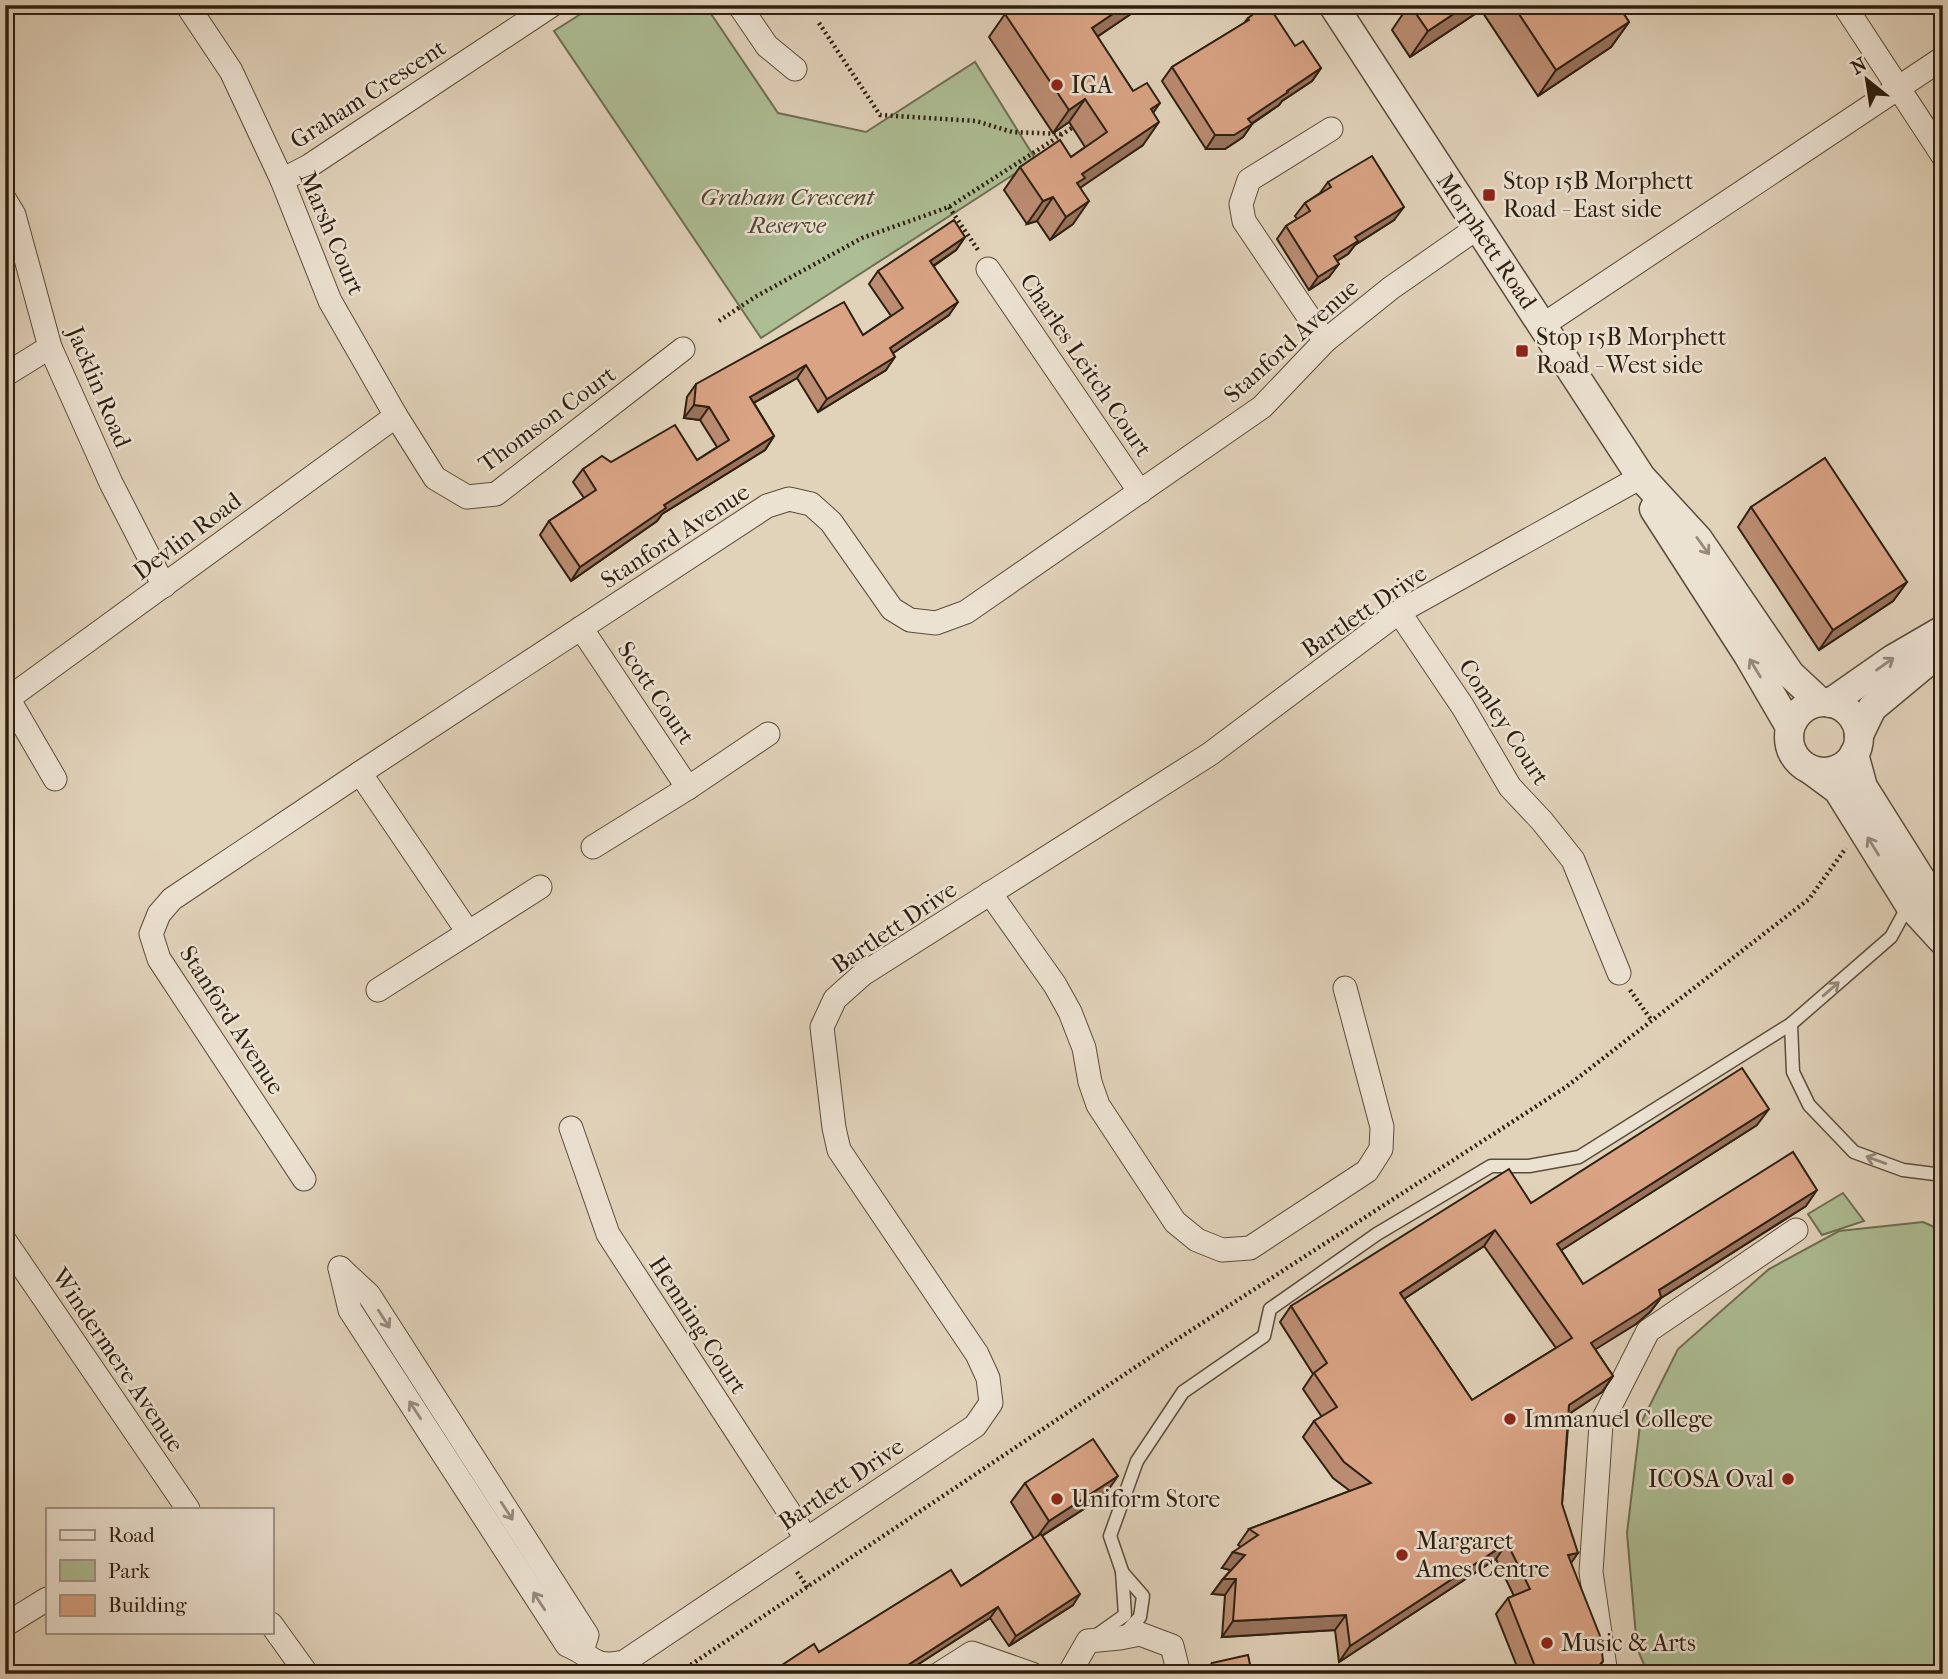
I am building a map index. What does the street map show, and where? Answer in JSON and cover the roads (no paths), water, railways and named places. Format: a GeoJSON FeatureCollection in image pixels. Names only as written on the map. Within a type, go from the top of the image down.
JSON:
{"type":"FeatureCollection","features":[{"type":"Feature","properties":{"kind":"street","name":"Marsh Court"},"geometry":{"type":"LineString","coordinates":[[187,5],[231,71],[282,180],[330,301],[435,478]]}},
{"type":"Feature","properties":{"kind":"street","name":"Graham Crescent"},"geometry":{"type":"LineString","coordinates":[[282,180],[309,166],[552,5]]}},
{"type":"Feature","properties":{"kind":"street"},"geometry":{"type":"LineString","coordinates":[[739,5],[767,46],[794,69]]}},
{"type":"Feature","properties":{"kind":"street","name":"Morphett Road"},"geometry":{"type":"LineString","coordinates":[[1333,5],[1641,477],[1698,539],[1790,674],[1825,702]]}},
{"type":"Feature","properties":{"kind":"street"},"geometry":{"type":"LineString","coordinates":[[1844,5],[1943,156]]}},
{"type":"Feature","properties":{"kind":"street"},"geometry":{"type":"LineString","coordinates":[[1543,325],[1943,58]]}},
{"type":"Feature","properties":{"kind":"street"},"geometry":{"type":"LineString","coordinates":[[1325,341],[1244,221],[1241,204],[1249,180],[1331,129]]}},
{"type":"Feature","properties":{"kind":"street","name":"Jacklin Road"},"geometry":{"type":"LineString","coordinates":[[5,200],[14,215],[50,346],[111,483],[164,586]]}},
{"type":"Feature","properties":{"kind":"street","name":"Stanford Avenue"},"geometry":{"type":"LineString","coordinates":[[304,1179],[159,959],[151,934],[159,914],[172,899],[767,506],[789,499],[811,504],[831,522],[892,609],[910,620],[936,623],[966,612],[1262,407],[1325,341],[1391,288],[1477,228]]}},
{"type":"Feature","properties":{"kind":"street","name":"Charles Leitch Court"},"geometry":{"type":"LineString","coordinates":[[983,260],[1140,492]]}},
{"type":"Feature","properties":{"kind":"street"},"geometry":{"type":"LineString","coordinates":[[5,375],[50,346]]}},
{"type":"Feature","properties":{"kind":"street","name":"Thomson Court"},"geometry":{"type":"LineString","coordinates":[[435,478],[467,498],[496,494],[683,349]]}},
{"type":"Feature","properties":{"kind":"street","name":"Devlin Road"},"geometry":{"type":"LineString","coordinates":[[55,779],[7,696],[164,586],[396,416]]}},
{"type":"Feature","properties":{"kind":"street","name":"Morphett Road"},"geometry":{"type":"LineString","coordinates":[[1641,477],[1657,516],[1748,655],[1790,727]]}},
{"type":"Feature","properties":{"kind":"street","name":"Bartlett Drive"},"geometry":{"type":"LineString","coordinates":[[582,1651],[587,1635],[369,1295],[340,1268],[350,1310],[567,1645],[582,1651],[596,1663],[608,1665],[624,1662],[975,1426],[991,1403],[988,1378],[977,1354],[839,1150],[822,1027],[835,999],[863,974],[1210,754],[1399,612],[1641,477]]}},
{"type":"Feature","properties":{"kind":"street","name":"Comley Court"},"geometry":{"type":"LineString","coordinates":[[1399,612],[1463,707],[1510,787],[1573,860],[1619,973]]}},
{"type":"Feature","properties":{"kind":"street","name":"Scott Court"},"geometry":{"type":"LineString","coordinates":[[581,628],[688,788]]}},
{"type":"Feature","properties":{"kind":"street"},"geometry":{"type":"LineString","coordinates":[[1943,630],[1825,702],[1807,706],[1797,715],[1790,727],[1788,740],[1792,753],[1800,764],[1838,790],[1909,904],[1943,939]]}},
{"type":"Feature","properties":{"kind":"street"},"geometry":{"type":"LineString","coordinates":[[1811,770],[1825,773],[1850,761],[1872,708],[1943,649]]}},
{"type":"Feature","properties":{"kind":"street"},"geometry":{"type":"LineString","coordinates":[[1825,702],[1847,710],[1856,721],[1863,787],[1929,892],[1943,939]]}},
{"type":"Feature","properties":{"kind":"street"},"geometry":{"type":"LineString","coordinates":[[593,847],[768,734]]}},
{"type":"Feature","properties":{"kind":"street"},"geometry":{"type":"LineString","coordinates":[[360,773],[468,932]]}},
{"type":"Feature","properties":{"kind":"street"},"geometry":{"type":"LineString","coordinates":[[378,990],[540,887]]}},
{"type":"Feature","properties":{"kind":"street"},"geometry":{"type":"LineString","coordinates":[[990,893],[1055,985],[1070,1012],[1084,1048],[1090,1082],[1098,1105],[1175,1222],[1197,1240],[1222,1250],[1250,1248],[1367,1171],[1381,1149],[1382,1127],[1345,988]]}},
{"type":"Feature","properties":{"kind":"street","name":"Henning Court"},"geometry":{"type":"LineString","coordinates":[[571,1128],[608,1234],[806,1538]]}},
{"type":"Feature","properties":{"kind":"street"},"geometry":{"type":"LineString","coordinates":[[1606,1674],[1591,1572],[1601,1424],[1648,1331],[1796,1230]]}},
{"type":"Feature","properties":{"kind":"street","name":"Windermere Avenue"},"geometry":{"type":"LineString","coordinates":[[5,1241],[187,1508]]}},
{"type":"Feature","properties":{"kind":"street"},"geometry":{"type":"LineString","coordinates":[[5,1625],[46,1600]]}},
{"type":"Feature","properties":{"kind":"street"},"geometry":{"type":"LineString","coordinates":[[273,1627],[307,1674]]}},
{"type":"Feature","properties":{"kind":"street"},"geometry":{"type":"LineString","coordinates":[[1069,1674],[1088,1641],[1140,1634],[1171,1646],[1179,1674]]}},
{"type":"Feature","properties":{"kind":"street"},"geometry":{"type":"LineString","coordinates":[[939,1674],[972,1653],[1032,1674]]}},
{"type":"Feature","properties":{"kind":"lane"},"geometry":{"type":"LineString","coordinates":[[1088,1641],[1125,1615],[1122,1571],[1110,1536],[1137,1461],[1183,1392],[1264,1336],[1270,1309],[1377,1234],[1491,1166],[1529,1166],[1579,1157],[1791,1024],[1891,937],[1909,904]]}},
{"type":"Feature","properties":{"kind":"lane"},"geometry":{"type":"LineString","coordinates":[[1791,1024],[1793,1072],[1809,1105],[1854,1152],[1903,1170],[1943,1175]]}},
{"type":"Feature","properties":{"kind":"lane"},"geometry":{"type":"LineString","coordinates":[[1119,1638],[1140,1617],[1143,1596],[1122,1571]]}},
{"type":"Feature","properties":{"kind":"place","name":"IGA"},"geometry":{"type":"Point","coordinates":[1057,85]}},
{"type":"Feature","properties":{"kind":"place","name":"Stop 15B Morphett Road - East side"},"geometry":{"type":"Point","coordinates":[1489,195]}},
{"type":"Feature","properties":{"kind":"place","name":"Stop 15B Morphett Road - West side"},"geometry":{"type":"Point","coordinates":[1522,351]}},
{"type":"Feature","properties":{"kind":"place","name":"Immanuel College"},"geometry":{"type":"Point","coordinates":[1510,1419]}},
{"type":"Feature","properties":{"kind":"place","name":"ICOSA Oval"},"geometry":{"type":"Point","coordinates":[1788,1479]}},
{"type":"Feature","properties":{"kind":"place","name":"Uniform Store"},"geometry":{"type":"Point","coordinates":[1057,1499]}},
{"type":"Feature","properties":{"kind":"place","name":"Margaret Ames Centre"},"geometry":{"type":"Point","coordinates":[1402,1555]}},
{"type":"Feature","properties":{"kind":"place","name":"Music & Arts"},"geometry":{"type":"Point","coordinates":[1547,1643]}},
{"type":"Feature","properties":{"kind":"park label","name":"Graham Crescent Reserve"},"geometry":{"type":"Point","coordinates":[787,211]}}]}
